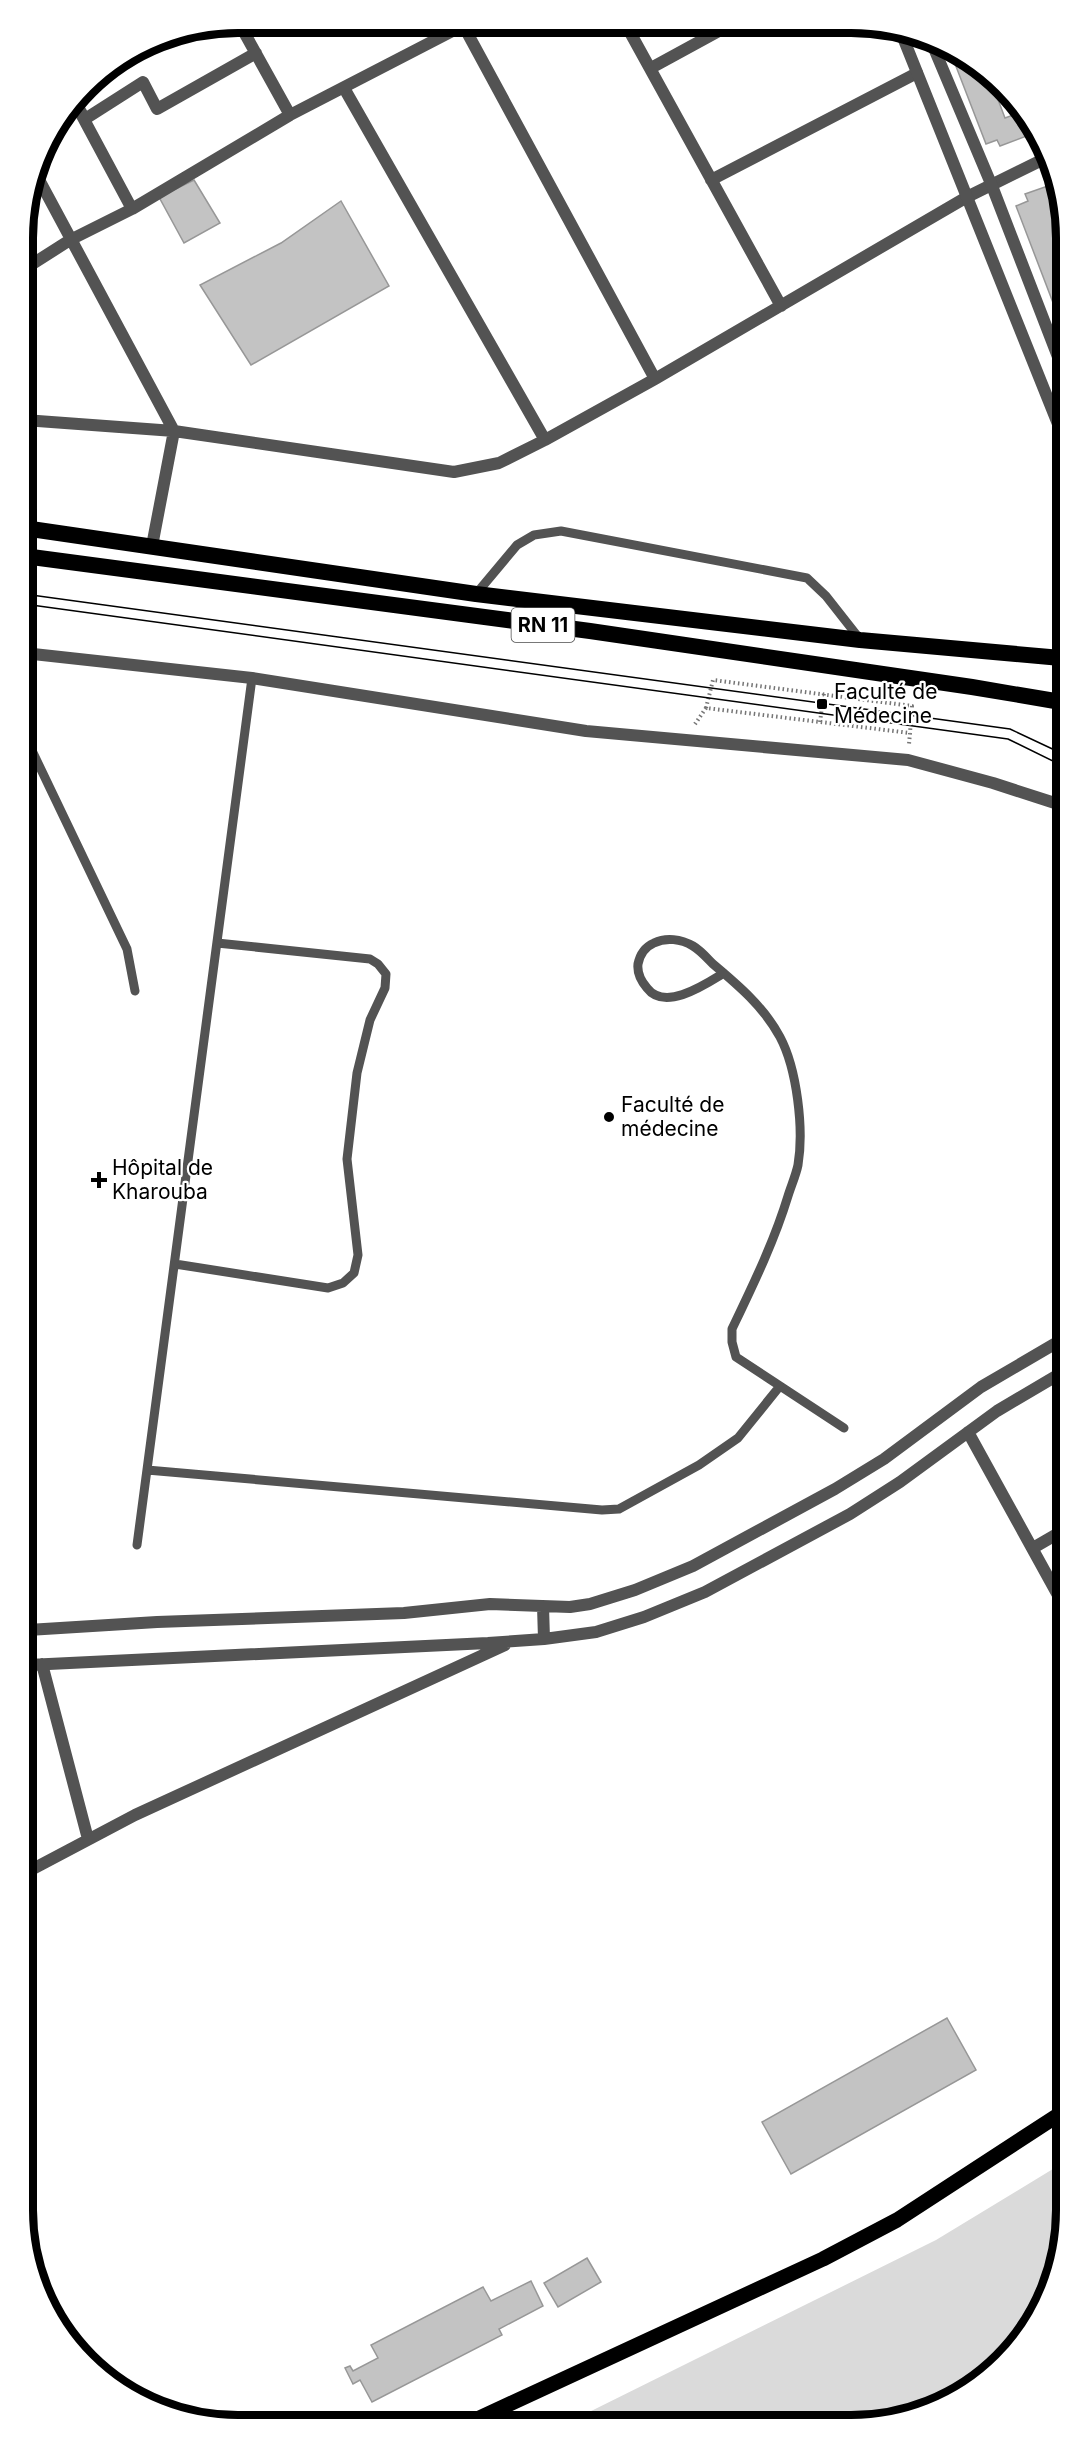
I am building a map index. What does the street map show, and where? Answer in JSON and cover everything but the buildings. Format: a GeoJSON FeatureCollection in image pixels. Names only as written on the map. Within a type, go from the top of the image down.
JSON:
{"type":"FeatureCollection","features":[{"type":"Feature","properties":{"kind":"highway","name":"RN 11"},"geometry":{"type":"LineString","coordinates":[[33,529],[476,594],[860,640],[1056,658]]}},
{"type":"Feature","properties":{"kind":"highway","name":"RN 11"},"geometry":{"type":"LineString","coordinates":[[33,557],[590,631],[1056,701]]}},
{"type":"Feature","properties":{"kind":"highway"},"geometry":{"type":"LineString","coordinates":[[1034,656],[1056,647]]}},
{"type":"Feature","properties":{"kind":"main road"},"geometry":{"type":"LineString","coordinates":[[486,2415],[823,2259],[897,2220],[1056,2117]]}},
{"type":"Feature","properties":{"kind":"street"},"geometry":{"type":"LineString","coordinates":[[245,33],[290,115]]}},
{"type":"Feature","properties":{"kind":"street"},"geometry":{"type":"LineString","coordinates":[[33,264],[70,240],[132,208],[290,115],[449,33]]}},
{"type":"Feature","properties":{"kind":"street"},"geometry":{"type":"LineString","coordinates":[[468,33],[655,380]]}},
{"type":"Feature","properties":{"kind":"street"},"geometry":{"type":"LineString","coordinates":[[631,33],[781,306]]}},
{"type":"Feature","properties":{"kind":"street"},"geometry":{"type":"LineString","coordinates":[[651,68],[715,33]]}},
{"type":"Feature","properties":{"kind":"street"},"geometry":{"type":"LineString","coordinates":[[904,41],[1056,419]]}},
{"type":"Feature","properties":{"kind":"street"},"geometry":{"type":"LineString","coordinates":[[935,51],[992,186],[1056,352]]}},
{"type":"Feature","properties":{"kind":"street"},"geometry":{"type":"LineString","coordinates":[[79,109],[85,119],[143,82],[157,109],[256,53]]}},
{"type":"Feature","properties":{"kind":"street"},"geometry":{"type":"LineString","coordinates":[[711,180],[917,73]]}},
{"type":"Feature","properties":{"kind":"street"},"geometry":{"type":"LineString","coordinates":[[344,88],[545,440]]}},
{"type":"Feature","properties":{"kind":"street"},"geometry":{"type":"LineString","coordinates":[[78,109],[132,208]]}},
{"type":"Feature","properties":{"kind":"street"},"geometry":{"type":"LineString","coordinates":[[33,421],[174,431],[454,472],[499,463],[655,380],[967,197],[1040,160]]}},
{"type":"Feature","properties":{"kind":"street"},"geometry":{"type":"LineString","coordinates":[[41,183],[174,431],[153,546]]}},
{"type":"Feature","properties":{"kind":"street"},"geometry":{"type":"LineString","coordinates":[[33,654],[252,678],[586,731],[908,760],[993,783],[1056,804]]}},
{"type":"Feature","properties":{"kind":"street"},"geometry":{"type":"LineString","coordinates":[[33,1630],[157,1622],[404,1613],[490,1604],[570,1607],[590,1604],[635,1590],[693,1566],[835,1490],[884,1459],[981,1387],[1056,1343]]}},
{"type":"Feature","properties":{"kind":"street"},"geometry":{"type":"LineString","coordinates":[[33,1665],[511,1642],[596,1632],[644,1617],[705,1592],[850,1514],[900,1482],[997,1411],[1056,1376]]}},
{"type":"Feature","properties":{"kind":"street"},"geometry":{"type":"LineString","coordinates":[[968,1432],[1056,1591]]}},
{"type":"Feature","properties":{"kind":"street"},"geometry":{"type":"LineString","coordinates":[[1033,1548],[1056,1535]]}},
{"type":"Feature","properties":{"kind":"street"},"geometry":{"type":"LineString","coordinates":[[543,1606],[544,1639]]}},
{"type":"Feature","properties":{"kind":"street"},"geometry":{"type":"LineString","coordinates":[[33,1869],[135,1815],[511,1642]]}},
{"type":"Feature","properties":{"kind":"street"},"geometry":{"type":"LineString","coordinates":[[42,1664],[88,1839]]}},
{"type":"Feature","properties":{"kind":"lane"},"geometry":{"type":"LineString","coordinates":[[476,594],[517,545],[534,535],[561,531],[807,578],[826,596],[860,640]]}},
{"type":"Feature","properties":{"kind":"lane"},"geometry":{"type":"LineString","coordinates":[[137,1545],[252,678]]}},
{"type":"Feature","properties":{"kind":"lane"},"geometry":{"type":"LineString","coordinates":[[33,753],[127,949],[135,991]]}},
{"type":"Feature","properties":{"kind":"lane"},"geometry":{"type":"LineString","coordinates":[[724,973],[693,992],[671,998],[650,992],[640,979],[638,965],[641,953],[651,944],[662,939],[672,939],[692,945],[724,973],[765,1012],[781,1039],[793,1074],[799,1121],[798,1165],[777,1232],[732,1329],[732,1342],[736,1357],[844,1428]]}},
{"type":"Feature","properties":{"kind":"lane"},"geometry":{"type":"LineString","coordinates":[[174,1264],[328,1288],[343,1283],[354,1273],[358,1255],[347,1159],[357,1073],[370,1020],[385,988],[386,974],[378,964],[370,959],[217,943]]}},
{"type":"Feature","properties":{"kind":"lane"},"geometry":{"type":"LineString","coordinates":[[147,1470],[602,1510],[619,1509],[699,1465],[738,1438],[780,1386]]}},
{"type":"Feature","properties":{"kind":"path"},"geometry":{"type":"LineString","coordinates":[[685,740],[706,708],[713,680],[912,706],[908,760]]}},
{"type":"Feature","properties":{"kind":"path"},"geometry":{"type":"LineString","coordinates":[[819,722],[824,693]]}},
{"type":"Feature","properties":{"kind":"path"},"geometry":{"type":"LineString","coordinates":[[706,708],[910,734]]}},
{"type":"Feature","properties":{"kind":"shaded area"},"geometry":{"type":"Polygon","coordinates":[[[1056,2167],[1056,2224],[1052,2250],[1045,2276],[1029,2313],[1005,2345],[986,2364],[954,2388],[904,2408],[851,2415],[583,2415],[936,2240],[1056,2167]]]}},
{"type":"Feature","properties":{"kind":"tram line"},"geometry":{"type":"LineString","coordinates":[[33,595],[1010,729],[1056,751]]}},
{"type":"Feature","properties":{"kind":"tram line"},"geometry":{"type":"LineString","coordinates":[[33,605],[1008,739],[1056,763]]}},
{"type":"Feature","properties":{"kind":"place","name":"Faculté de Médecine"},"geometry":{"type":"Point","coordinates":[822,704]}},
{"type":"Feature","properties":{"kind":"place","name":"Faculté de médecine"},"geometry":{"type":"Point","coordinates":[609,1117]}},
{"type":"Feature","properties":{"kind":"place","name":"Hôpital de Kharouba"},"geometry":{"type":"Point","coordinates":[99,1180]}}]}
